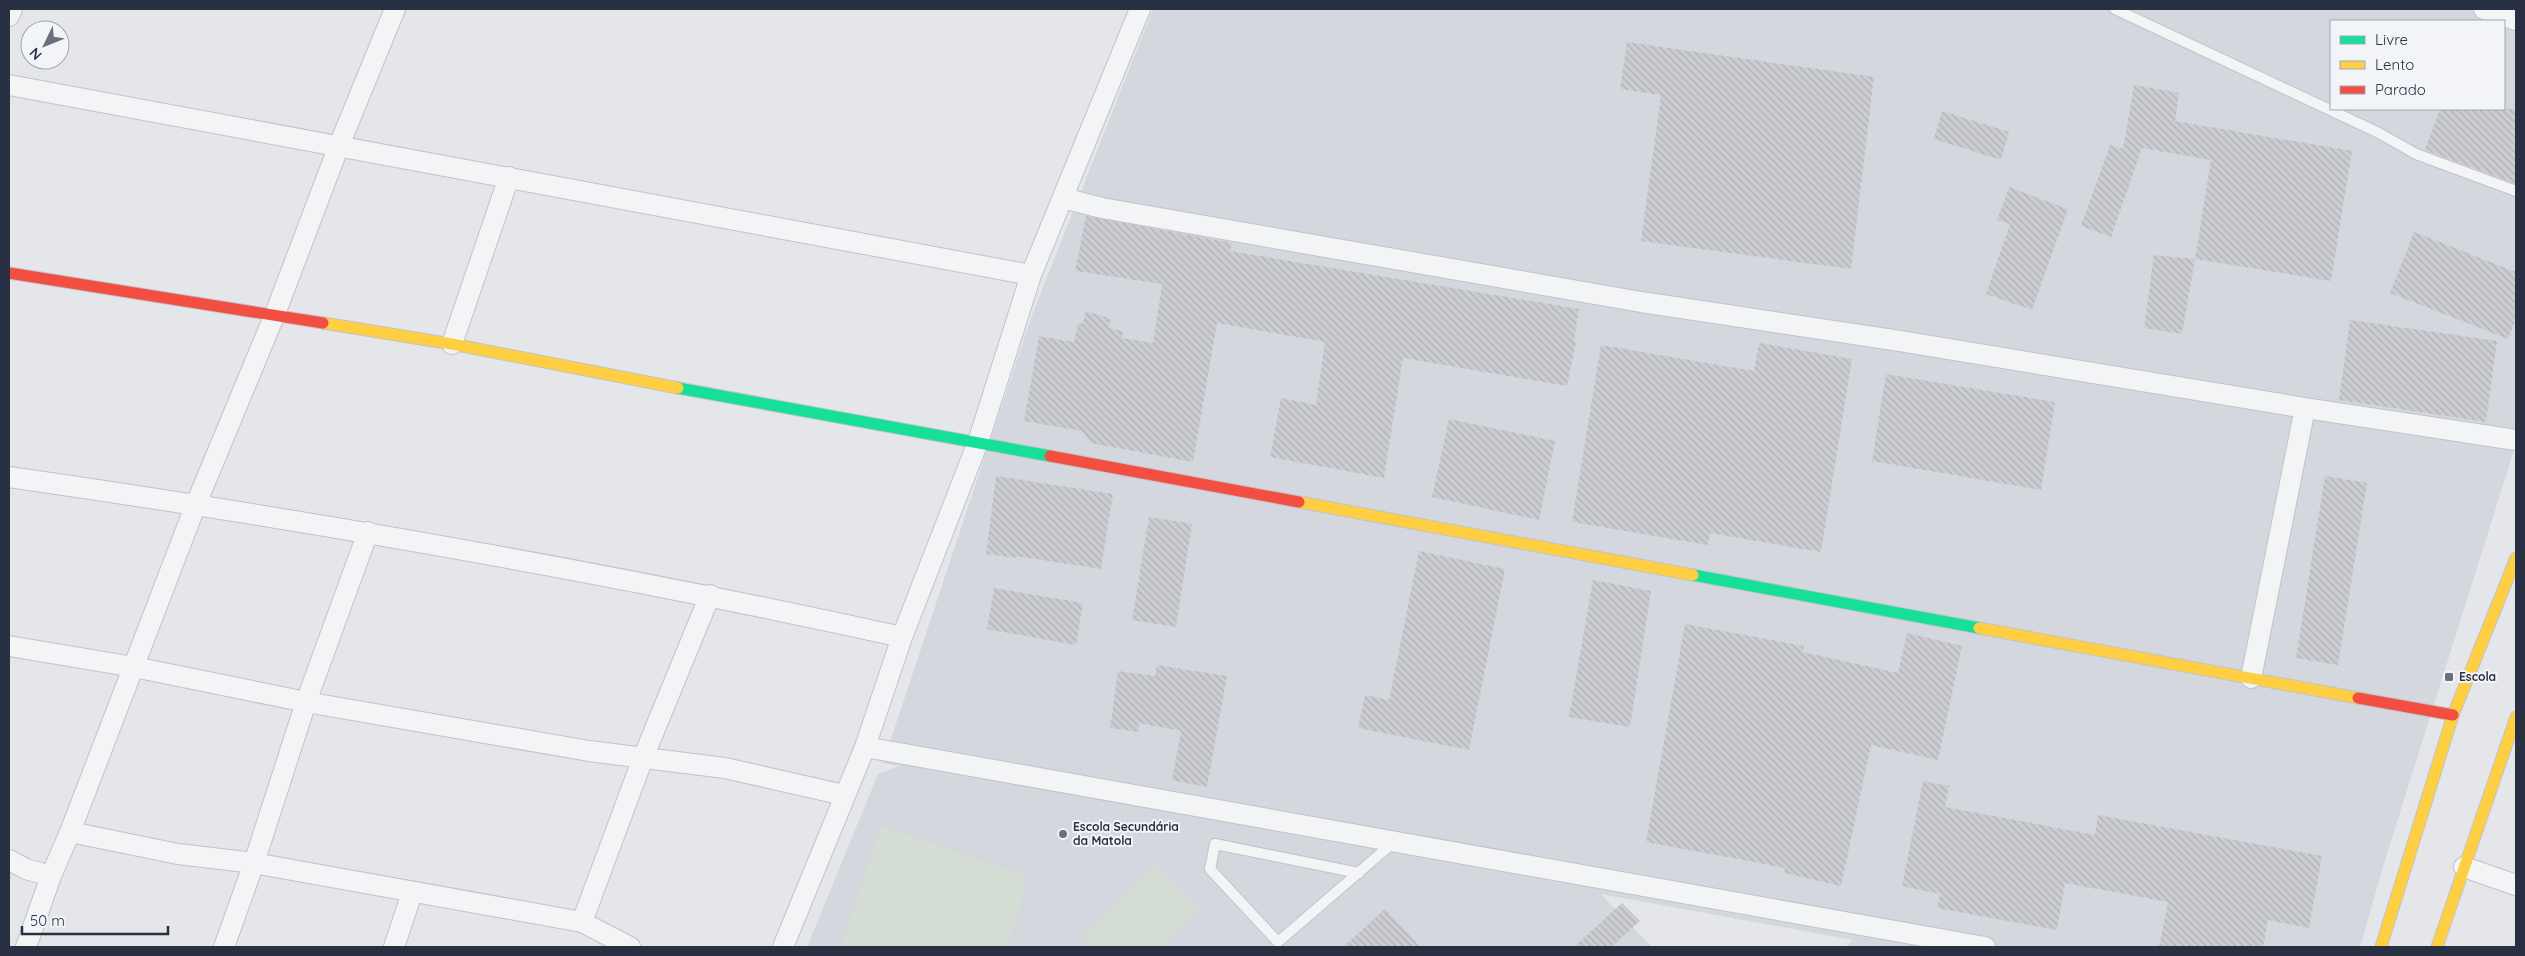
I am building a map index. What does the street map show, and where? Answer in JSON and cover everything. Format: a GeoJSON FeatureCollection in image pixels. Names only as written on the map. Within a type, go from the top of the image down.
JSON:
{"type":"FeatureCollection","features":[{"type":"Feature","properties":{"kind":"main road"},"geometry":{"type":"LineString","coordinates":[[9,273],[275,314],[452,344],[521,359],[2454,715]]}},
{"type":"Feature","properties":{"kind":"main road"},"geometry":{"type":"LineString","coordinates":[[2381,947],[2454,715],[2516,558]]}},
{"type":"Feature","properties":{"kind":"main road"},"geometry":{"type":"LineString","coordinates":[[2437,947],[2516,717]]}},
{"type":"Feature","properties":{"kind":"street"},"geometry":{"type":"LineString","coordinates":[[9,16],[12,9]]}},
{"type":"Feature","properties":{"kind":"street"},"geometry":{"type":"LineString","coordinates":[[26,947],[51,876],[70,832],[196,504],[275,314],[338,148],[395,9]]}},
{"type":"Feature","properties":{"kind":"street"},"geometry":{"type":"LineString","coordinates":[[783,947],[865,747],[902,637],[978,442],[1031,275],[1140,9]]}},
{"type":"Feature","properties":{"kind":"street"},"geometry":{"type":"LineString","coordinates":[[2484,9],[2516,20]]}},
{"type":"Feature","properties":{"kind":"street"},"geometry":{"type":"LineString","coordinates":[[9,85],[338,148],[509,177],[732,221],[1031,275]]}},
{"type":"Feature","properties":{"kind":"street"},"geometry":{"type":"LineString","coordinates":[[452,344],[509,177]]}},
{"type":"Feature","properties":{"kind":"street"},"geometry":{"type":"LineString","coordinates":[[1063,198],[1102,208],[1641,302],[1900,341],[2305,408],[2516,440]]}},
{"type":"Feature","properties":{"kind":"street"},"geometry":{"type":"LineString","coordinates":[[2251,678],[2305,408]]}},
{"type":"Feature","properties":{"kind":"street"},"geometry":{"type":"LineString","coordinates":[[9,477],[196,504],[368,532],[710,595],[902,637]]}},
{"type":"Feature","properties":{"kind":"street"},"geometry":{"type":"LineString","coordinates":[[224,947],[254,863],[306,702],[368,532]]}},
{"type":"Feature","properties":{"kind":"street"},"geometry":{"type":"LineString","coordinates":[[582,922],[643,758],[710,595]]}},
{"type":"Feature","properties":{"kind":"street"},"geometry":{"type":"LineString","coordinates":[[9,646],[134,667],[306,702],[589,751],[725,768],[844,795]]}},
{"type":"Feature","properties":{"kind":"street"},"geometry":{"type":"LineString","coordinates":[[865,747],[1985,947]]}},
{"type":"Feature","properties":{"kind":"street"},"geometry":{"type":"LineString","coordinates":[[70,832],[178,854],[254,863],[412,893],[582,922],[630,947]]}},
{"type":"Feature","properties":{"kind":"street"},"geometry":{"type":"LineString","coordinates":[[9,860],[26,869],[51,876]]}},
{"type":"Feature","properties":{"kind":"street"},"geometry":{"type":"LineString","coordinates":[[2464,867],[2516,885]]}},
{"type":"Feature","properties":{"kind":"street"},"geometry":{"type":"LineString","coordinates":[[394,947],[412,893]]}},
{"type":"Feature","properties":{"kind":"lane"},"geometry":{"type":"LineString","coordinates":[[2115,9],[2379,133],[2416,154],[2516,191]]}},
{"type":"Feature","properties":{"kind":"lane"},"geometry":{"type":"LineString","coordinates":[[1359,872],[1215,844],[1210,869],[1278,942],[1395,842]]}},
{"type":"Feature","properties":{"kind":"shaded area"},"geometry":{"type":"Polygon","coordinates":[[[1153,9],[2516,9],[2516,444],[2385,860],[2360,947],[1846,947],[1853,940],[1601,894],[1652,947],[807,947],[878,774],[900,766],[883,763],[1031,318],[1153,9]]]}},
{"type":"Feature","properties":{"kind":"shaded area"},"geometry":{"type":"Polygon","coordinates":[[[881,826],[1029,876],[1006,947],[841,947],[881,826]]]}},
{"type":"Feature","properties":{"kind":"shaded area"},"geometry":{"type":"Polygon","coordinates":[[[1157,865],[1199,909],[1158,947],[1093,947],[1082,936],[1157,865]]]}},
{"type":"Feature","properties":{"kind":"building"},"geometry":{"type":"Polygon","coordinates":[[[1627,42],[1874,77],[1851,269],[1641,241],[1661,95],[1620,89],[1627,42]]]}},
{"type":"Feature","properties":{"kind":"building"},"geometry":{"type":"Polygon","coordinates":[[[2134,85],[2179,93],[2175,121],[2352,151],[2331,281],[2195,259],[2211,160],[2142,148],[2111,237],[2081,226],[2110,145],[2123,149],[2134,85]]]}},
{"type":"Feature","properties":{"kind":"building"},"geometry":{"type":"Polygon","coordinates":[[[2516,109],[2516,184],[2425,150],[2440,110],[2516,109]]]}},
{"type":"Feature","properties":{"kind":"building"},"geometry":{"type":"Polygon","coordinates":[[[1942,111],[2009,132],[2001,160],[1934,139],[1942,111]]]}},
{"type":"Feature","properties":{"kind":"building"},"geometry":{"type":"Polygon","coordinates":[[[2009,187],[2068,209],[2032,310],[1986,294],[2010,224],[1997,220],[2009,187]]]}},
{"type":"Feature","properties":{"kind":"building"},"geometry":{"type":"Polygon","coordinates":[[[1086,216],[1232,243],[1230,251],[1579,309],[1574,341],[1576,341],[1567,386],[1403,358],[1384,478],[1270,457],[1281,398],[1316,405],[1325,342],[1217,323],[1193,462],[1091,443],[1082,431],[1024,421],[1039,336],[1074,342],[1078,323],[1083,324],[1086,311],[1111,319],[1108,328],[1123,331],[1122,338],[1153,343],[1162,284],[1075,271],[1086,216]]]}},
{"type":"Feature","properties":{"kind":"building"},"geometry":{"type":"Polygon","coordinates":[[[2414,232],[2516,272],[2516,318],[2508,339],[2390,293],[2414,232]]]}},
{"type":"Feature","properties":{"kind":"building"},"geometry":{"type":"Polygon","coordinates":[[[2154,255],[2195,259],[2182,334],[2144,328],[2154,255]]]}},
{"type":"Feature","properties":{"kind":"building"},"geometry":{"type":"Polygon","coordinates":[[[2350,320],[2497,341],[2486,422],[2339,400],[2350,320]]]}},
{"type":"Feature","properties":{"kind":"building"},"geometry":{"type":"Polygon","coordinates":[[[1759,343],[1852,359],[1821,552],[1710,533],[1708,545],[1572,522],[1601,345],[1754,371],[1759,343]]]}},
{"type":"Feature","properties":{"kind":"building"},"geometry":{"type":"Polygon","coordinates":[[[1886,374],[2055,402],[2041,490],[1872,461],[1886,374]]]}},
{"type":"Feature","properties":{"kind":"building"},"geometry":{"type":"Polygon","coordinates":[[[1449,419],[1555,441],[1539,520],[1432,497],[1449,419]]]}},
{"type":"Feature","properties":{"kind":"building"},"geometry":{"type":"Polygon","coordinates":[[[996,476],[1113,494],[1101,569],[1016,556],[1016,558],[986,554],[996,476]]]}},
{"type":"Feature","properties":{"kind":"building"},"geometry":{"type":"Polygon","coordinates":[[[2325,476],[2367,483],[2338,665],[2296,658],[2325,476]]]}},
{"type":"Feature","properties":{"kind":"building"},"geometry":{"type":"Polygon","coordinates":[[[1149,517],[1192,524],[1176,627],[1132,620],[1149,517]]]}},
{"type":"Feature","properties":{"kind":"building"},"geometry":{"type":"Polygon","coordinates":[[[1419,551],[1505,569],[1469,750],[1358,728],[1365,695],[1389,700],[1419,551]]]}},
{"type":"Feature","properties":{"kind":"building"},"geometry":{"type":"Polygon","coordinates":[[[1593,580],[1651,591],[1630,727],[1569,717],[1593,580]]]}},
{"type":"Feature","properties":{"kind":"building"},"geometry":{"type":"Polygon","coordinates":[[[994,588],[1083,603],[1076,645],[987,629],[994,588]]]}},
{"type":"Feature","properties":{"kind":"building"},"geometry":{"type":"Polygon","coordinates":[[[1685,624],[1804,646],[1803,652],[1898,673],[1907,633],[1962,646],[1938,760],[1871,745],[1841,886],[1784,873],[1785,868],[1646,842],[1685,624]]]}},
{"type":"Feature","properties":{"kind":"building"},"geometry":{"type":"Polygon","coordinates":[[[1157,665],[1227,676],[1207,787],[1172,780],[1181,731],[1139,723],[1138,732],[1110,728],[1118,671],[1155,676],[1157,665]]]}},
{"type":"Feature","properties":{"kind":"building"},"geometry":{"type":"Polygon","coordinates":[[[1923,781],[1949,786],[1945,807],[2095,835],[2098,815],[2322,856],[2309,928],[2268,920],[2263,947],[2159,947],[2168,902],[2065,883],[2057,930],[1937,908],[1940,894],[1902,886],[1923,781]]]}},
{"type":"Feature","properties":{"kind":"building"},"geometry":{"type":"Polygon","coordinates":[[[1622,903],[1640,921],[1611,947],[1574,947],[1622,903]]]}},
{"type":"Feature","properties":{"kind":"building"},"geometry":{"type":"Polygon","coordinates":[[[1385,909],[1420,947],[1343,947],[1385,909]]]}},
{"type":"Feature","properties":{"kind":"traffic: fast"},"geometry":{"type":"LineString","coordinates":[[678,388],[1050,456]]}},
{"type":"Feature","properties":{"kind":"traffic: fast"},"geometry":{"type":"LineString","coordinates":[[1693,575],[1979,628]]}},
{"type":"Feature","properties":{"kind":"traffic: slow"},"geometry":{"type":"LineString","coordinates":[[323,323],[452,344],[678,388]]}},
{"type":"Feature","properties":{"kind":"traffic: slow"},"geometry":{"type":"LineString","coordinates":[[1299,502],[1693,575]]}},
{"type":"Feature","properties":{"kind":"traffic: slow"},"geometry":{"type":"LineString","coordinates":[[2381,947],[2453,715],[2516,558]]}},
{"type":"Feature","properties":{"kind":"traffic: slow"},"geometry":{"type":"LineString","coordinates":[[1979,628],[2358,698]]}},
{"type":"Feature","properties":{"kind":"traffic: slow"},"geometry":{"type":"LineString","coordinates":[[2437,947],[2516,717]]}},
{"type":"Feature","properties":{"kind":"traffic: jam"},"geometry":{"type":"LineString","coordinates":[[9,273],[323,323]]}},
{"type":"Feature","properties":{"kind":"traffic: jam"},"geometry":{"type":"LineString","coordinates":[[1050,456],[1299,502]]}},
{"type":"Feature","properties":{"kind":"traffic: jam"},"geometry":{"type":"LineString","coordinates":[[2358,698],[2453,715]]}},
{"type":"Feature","properties":{"kind":"place","name":"Escola"},"geometry":{"type":"Point","coordinates":[2449,677]}},
{"type":"Feature","properties":{"kind":"place","name":"Escola Secundária da Matola"},"geometry":{"type":"Point","coordinates":[1063,834]}}]}
